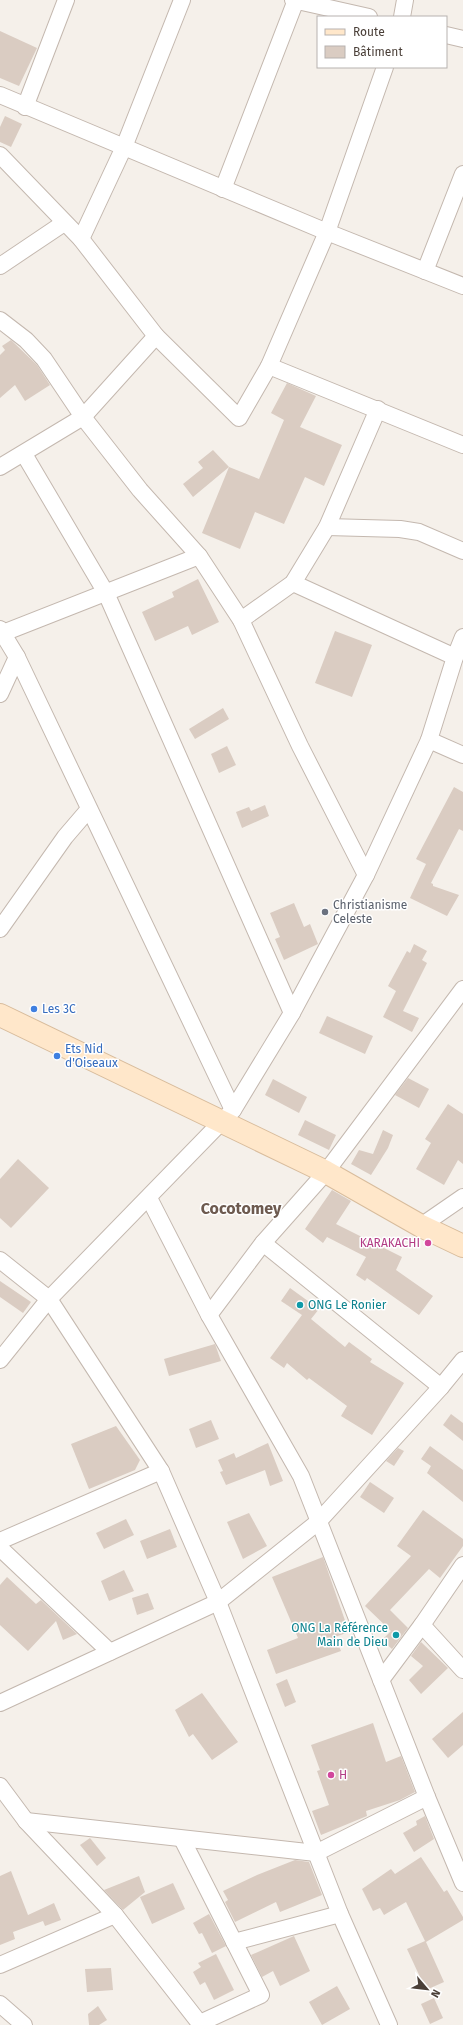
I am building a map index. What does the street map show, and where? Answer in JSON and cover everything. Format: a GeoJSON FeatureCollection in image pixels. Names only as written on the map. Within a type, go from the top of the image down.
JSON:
{"type":"FeatureCollection","features":[{"type":"Feature","properties":{"kind":"main road"},"geometry":{"type":"LineString","coordinates":[[0,1015],[227,1116],[421,1226],[463,1246]]}},
{"type":"Feature","properties":{"kind":"street"},"geometry":{"type":"LineString","coordinates":[[25,107],[66,0]]}},
{"type":"Feature","properties":{"kind":"street"},"geometry":{"type":"LineString","coordinates":[[81,239],[124,147],[182,0]]}},
{"type":"Feature","properties":{"kind":"street"},"geometry":{"type":"LineString","coordinates":[[223,189],[295,0],[365,16]]}},
{"type":"Feature","properties":{"kind":"street"},"geometry":{"type":"LineString","coordinates":[[402,16],[405,0]]}},
{"type":"Feature","properties":{"kind":"street"},"geometry":{"type":"LineString","coordinates":[[447,35],[463,39]]}},
{"type":"Feature","properties":{"kind":"street"},"geometry":{"type":"LineString","coordinates":[[0,155],[81,239],[156,336],[239,418],[269,366],[327,232],[385,68]]}},
{"type":"Feature","properties":{"kind":"street"},"geometry":{"type":"LineString","coordinates":[[0,96],[327,232],[463,286]]}},
{"type":"Feature","properties":{"kind":"street"},"geometry":{"type":"LineString","coordinates":[[425,270],[463,174]]}},
{"type":"Feature","properties":{"kind":"street"},"geometry":{"type":"LineString","coordinates":[[0,266],[64,223]]}},
{"type":"Feature","properties":{"kind":"street"},"geometry":{"type":"LineString","coordinates":[[0,320],[26,340],[44,359],[83,417],[140,490],[199,556],[241,620],[300,746],[366,875]]}},
{"type":"Feature","properties":{"kind":"street"},"geometry":{"type":"LineString","coordinates":[[0,467],[24,454],[83,417],[156,336]]}},
{"type":"Feature","properties":{"kind":"street"},"geometry":{"type":"LineString","coordinates":[[269,366],[378,409],[463,445]]}},
{"type":"Feature","properties":{"kind":"street"},"geometry":{"type":"LineString","coordinates":[[241,620],[292,583],[327,527],[378,409]]}},
{"type":"Feature","properties":{"kind":"street"},"geometry":{"type":"LineString","coordinates":[[24,454],[106,593],[292,1013]]}},
{"type":"Feature","properties":{"kind":"street"},"geometry":{"type":"LineString","coordinates":[[327,527],[400,529],[419,532],[463,551]]}},
{"type":"Feature","properties":{"kind":"street"},"geometry":{"type":"LineString","coordinates":[[199,556],[106,593],[2,631],[17,657],[89,809],[227,1116]]}},
{"type":"Feature","properties":{"kind":"street"},"geometry":{"type":"LineString","coordinates":[[292,583],[455,657]]}},
{"type":"Feature","properties":{"kind":"street"},"geometry":{"type":"LineString","coordinates":[[0,1360],[49,1298],[149,1198],[227,1116],[292,1013],[366,875],[429,740],[455,657],[463,637]]}},
{"type":"Feature","properties":{"kind":"street"},"geometry":{"type":"LineString","coordinates":[[0,694],[17,657]]}},
{"type":"Feature","properties":{"kind":"street"},"geometry":{"type":"LineString","coordinates":[[429,740],[463,755]]}},
{"type":"Feature","properties":{"kind":"street"},"geometry":{"type":"LineString","coordinates":[[0,929],[65,837],[89,809]]}},
{"type":"Feature","properties":{"kind":"street"},"geometry":{"type":"LineString","coordinates":[[209,1315],[263,1243],[326,1172],[463,989]]}},
{"type":"Feature","properties":{"kind":"street"},"geometry":{"type":"LineString","coordinates":[[421,1226],[463,1197]]}},
{"type":"Feature","properties":{"kind":"street"},"geometry":{"type":"LineString","coordinates":[[149,1198],[209,1315],[301,1476],[427,1797],[463,1883]]}},
{"type":"Feature","properties":{"kind":"street"},"geometry":{"type":"LineString","coordinates":[[263,1243],[441,1387]]}},
{"type":"Feature","properties":{"kind":"street"},"geometry":{"type":"LineString","coordinates":[[0,1260],[49,1298],[161,1471],[218,1602],[340,1914],[389,2025]]}},
{"type":"Feature","properties":{"kind":"street"},"geometry":{"type":"LineString","coordinates":[[0,1703],[218,1602],[318,1522],[441,1387],[463,1360]]}},
{"type":"Feature","properties":{"kind":"street"},"geometry":{"type":"LineString","coordinates":[[0,1541],[161,1471]]}},
{"type":"Feature","properties":{"kind":"street"},"geometry":{"type":"LineString","coordinates":[[0,1548],[110,1652]]}},
{"type":"Feature","properties":{"kind":"street"},"geometry":{"type":"LineString","coordinates":[[381,1680],[422,1625],[463,1565]]}},
{"type":"Feature","properties":{"kind":"street"},"geometry":{"type":"LineString","coordinates":[[422,1625],[463,1670]]}},
{"type":"Feature","properties":{"kind":"street"},"geometry":{"type":"LineString","coordinates":[[0,1786],[26,1822],[115,1915],[200,2024],[261,1995],[182,1839]]}},
{"type":"Feature","properties":{"kind":"street"},"geometry":{"type":"LineString","coordinates":[[26,1822],[316,1853],[427,1797]]}},
{"type":"Feature","properties":{"kind":"street"},"geometry":{"type":"LineString","coordinates":[[234,1942],[340,1914]]}},
{"type":"Feature","properties":{"kind":"street"},"geometry":{"type":"LineString","coordinates":[[0,1965],[115,1915]]}},
{"type":"Feature","properties":{"kind":"street"},"geometry":{"type":"LineString","coordinates":[[0,2004],[24,2025]]}},
{"type":"Feature","properties":{"kind":"building"},"geometry":{"type":"Polygon","coordinates":[[[0,31],[37,48],[19,86],[0,78],[0,31]]]}},
{"type":"Feature","properties":{"kind":"building"},"geometry":{"type":"Polygon","coordinates":[[[5,116],[22,124],[11,147],[0,142],[0,127],[5,116]]]}},
{"type":"Feature","properties":{"kind":"building"},"geometry":{"type":"Polygon","coordinates":[[[11,340],[37,365],[50,385],[25,401],[15,385],[0,398],[0,355],[5,350],[2,346],[11,340]]]}},
{"type":"Feature","properties":{"kind":"building"},"geometry":{"type":"Polygon","coordinates":[[[287,383],[316,396],[300,427],[342,445],[324,486],[305,477],[284,524],[255,512],[240,549],[202,533],[229,467],[259,479],[284,420],[271,413],[287,383]]]}},
{"type":"Feature","properties":{"kind":"building"},"geometry":{"type":"Polygon","coordinates":[[[213,450],[229,467],[193,497],[183,484],[203,468],[198,462],[213,450]]]}},
{"type":"Feature","properties":{"kind":"building"},"geometry":{"type":"Polygon","coordinates":[[[198,579],[219,622],[192,635],[188,626],[155,641],[142,612],[174,597],[172,592],[198,579]]]}},
{"type":"Feature","properties":{"kind":"building"},"geometry":{"type":"Polygon","coordinates":[[[335,631],[372,645],[352,697],[315,683],[335,631]]]}},
{"type":"Feature","properties":{"kind":"building"},"geometry":{"type":"Polygon","coordinates":[[[223,708],[229,719],[195,739],[189,729],[223,708]]]}},
{"type":"Feature","properties":{"kind":"building"},"geometry":{"type":"Polygon","coordinates":[[[227,746],[236,765],[219,773],[211,754],[227,746]]]}},
{"type":"Feature","properties":{"kind":"building"},"geometry":{"type":"Polygon","coordinates":[[[454,787],[463,792],[463,831],[459,829],[431,883],[433,886],[459,895],[447,916],[410,898],[426,864],[416,859],[454,787]]]}},
{"type":"Feature","properties":{"kind":"building"},"geometry":{"type":"Polygon","coordinates":[[[265,805],[269,816],[242,828],[236,812],[249,807],[251,811],[265,805]]]}},
{"type":"Feature","properties":{"kind":"building"},"geometry":{"type":"Polygon","coordinates":[[[294,903],[304,927],[310,924],[318,944],[284,960],[275,939],[280,937],[270,913],[294,903]]]}},
{"type":"Feature","properties":{"kind":"building"},"geometry":{"type":"Polygon","coordinates":[[[414,944],[427,951],[422,960],[427,963],[403,1011],[419,1018],[412,1032],[383,1017],[396,991],[388,986],[407,951],[410,953],[414,944]]]}},
{"type":"Feature","properties":{"kind":"building"},"geometry":{"type":"Polygon","coordinates":[[[327,1016],[373,1036],[365,1054],[319,1033],[327,1016]]]}},
{"type":"Feature","properties":{"kind":"building"},"geometry":{"type":"Polygon","coordinates":[[[408,1078],[429,1089],[419,1108],[395,1095],[408,1078]]]}},
{"type":"Feature","properties":{"kind":"building"},"geometry":{"type":"Polygon","coordinates":[[[273,1079],[307,1097],[299,1113],[265,1095],[273,1079]]]}},
{"type":"Feature","properties":{"kind":"building"},"geometry":{"type":"Polygon","coordinates":[[[448,1104],[463,1114],[463,1164],[458,1160],[444,1185],[416,1169],[431,1143],[425,1139],[448,1104]]]}},
{"type":"Feature","properties":{"kind":"building"},"geometry":{"type":"Polygon","coordinates":[[[305,1120],[336,1135],[329,1150],[298,1135],[305,1120]]]}},
{"type":"Feature","properties":{"kind":"building"},"geometry":{"type":"Polygon","coordinates":[[[383,1130],[393,1135],[388,1148],[371,1175],[351,1164],[359,1150],[373,1154],[383,1130]]]}},
{"type":"Feature","properties":{"kind":"building"},"geometry":{"type":"Polygon","coordinates":[[[18,1159],[49,1188],[11,1228],[0,1218],[0,1179],[18,1159]]]}},
{"type":"Feature","properties":{"kind":"building"},"geometry":{"type":"Polygon","coordinates":[[[332,1190],[351,1201],[336,1224],[402,1257],[396,1270],[433,1296],[419,1315],[367,1278],[365,1281],[356,1275],[366,1257],[327,1237],[323,1243],[305,1229],[332,1190]]]}},
{"type":"Feature","properties":{"kind":"building"},"geometry":{"type":"Polygon","coordinates":[[[0,1281],[31,1302],[23,1313],[0,1297],[0,1281]]]}},
{"type":"Feature","properties":{"kind":"building"},"geometry":{"type":"Polygon","coordinates":[[[290,1288],[319,1309],[311,1319],[345,1347],[349,1342],[372,1359],[370,1362],[404,1383],[372,1435],[341,1416],[347,1406],[309,1378],[307,1380],[287,1363],[284,1368],[270,1358],[302,1315],[281,1301],[290,1288]]]}},
{"type":"Feature","properties":{"kind":"building"},"geometry":{"type":"Polygon","coordinates":[[[215,1344],[221,1361],[169,1376],[164,1359],[215,1344]]]}},
{"type":"Feature","properties":{"kind":"building"},"geometry":{"type":"Polygon","coordinates":[[[451,1414],[463,1423],[463,1441],[443,1425],[451,1414]]]}},
{"type":"Feature","properties":{"kind":"building"},"geometry":{"type":"Polygon","coordinates":[[[211,1420],[219,1439],[196,1448],[189,1429],[211,1420]]]}},
{"type":"Feature","properties":{"kind":"building"},"geometry":{"type":"Polygon","coordinates":[[[116,1426],[140,1460],[135,1470],[89,1489],[71,1444],[116,1426]]]}},
{"type":"Feature","properties":{"kind":"building"},"geometry":{"type":"Polygon","coordinates":[[[268,1443],[283,1481],[270,1486],[265,1470],[226,1485],[220,1472],[223,1471],[218,1460],[234,1453],[236,1458],[268,1443]]]}},
{"type":"Feature","properties":{"kind":"building"},"geometry":{"type":"Polygon","coordinates":[[[430,1446],[463,1470],[463,1502],[427,1473],[431,1466],[421,1459],[430,1446]]]}},
{"type":"Feature","properties":{"kind":"building"},"geometry":{"type":"Polygon","coordinates":[[[398,1448],[404,1451],[394,1466],[386,1461],[398,1448]]]}},
{"type":"Feature","properties":{"kind":"building"},"geometry":{"type":"Polygon","coordinates":[[[370,1482],[394,1498],[384,1513],[360,1497],[370,1482]]]}},
{"type":"Feature","properties":{"kind":"building"},"geometry":{"type":"Polygon","coordinates":[[[423,1510],[463,1539],[463,1546],[440,1578],[429,1569],[390,1610],[408,1628],[392,1649],[382,1640],[391,1631],[365,1606],[411,1556],[397,1546],[423,1510]]]}},
{"type":"Feature","properties":{"kind":"building"},"geometry":{"type":"Polygon","coordinates":[[[249,1513],[267,1546],[243,1559],[227,1522],[249,1513]]]}},
{"type":"Feature","properties":{"kind":"building"},"geometry":{"type":"Polygon","coordinates":[[[126,1519],[134,1535],[104,1549],[96,1533],[126,1519]]]}},
{"type":"Feature","properties":{"kind":"building"},"geometry":{"type":"Polygon","coordinates":[[[170,1529],[177,1547],[147,1559],[140,1541],[170,1529]]]}},
{"type":"Feature","properties":{"kind":"building"},"geometry":{"type":"Polygon","coordinates":[[[323,1557],[349,1632],[335,1637],[341,1651],[276,1674],[267,1650],[298,1638],[272,1577],[323,1557]]]}},
{"type":"Feature","properties":{"kind":"building"},"geometry":{"type":"Polygon","coordinates":[[[124,1570],[134,1591],[109,1601],[101,1581],[124,1570]]]}},
{"type":"Feature","properties":{"kind":"building"},"geometry":{"type":"Polygon","coordinates":[[[7,1577],[36,1604],[41,1600],[77,1634],[63,1640],[56,1621],[28,1651],[0,1625],[0,1585],[7,1577]]]}},
{"type":"Feature","properties":{"kind":"building"},"geometry":{"type":"Polygon","coordinates":[[[148,1593],[154,1609],[137,1615],[132,1598],[148,1593]]]}},
{"type":"Feature","properties":{"kind":"building"},"geometry":{"type":"Polygon","coordinates":[[[421,1642],[448,1668],[421,1694],[409,1680],[423,1666],[411,1656],[421,1642]]]}},
{"type":"Feature","properties":{"kind":"building"},"geometry":{"type":"Polygon","coordinates":[[[287,1679],[296,1702],[285,1707],[276,1684],[287,1679]]]}},
{"type":"Feature","properties":{"kind":"building"},"geometry":{"type":"Polygon","coordinates":[[[202,1693],[238,1742],[212,1760],[193,1734],[189,1737],[175,1710],[202,1693]]]}},
{"type":"Feature","properties":{"kind":"building"},"geometry":{"type":"Polygon","coordinates":[[[463,1712],[463,1745],[448,1758],[432,1739],[463,1712]]]}},
{"type":"Feature","properties":{"kind":"building"},"geometry":{"type":"Polygon","coordinates":[[[373,1723],[386,1762],[401,1756],[415,1792],[400,1800],[366,1811],[367,1816],[321,1835],[312,1811],[329,1805],[317,1771],[320,1770],[311,1745],[373,1723]]]}},
{"type":"Feature","properties":{"kind":"building"},"geometry":{"type":"Polygon","coordinates":[[[425,1816],[434,1839],[414,1852],[403,1833],[417,1825],[416,1821],[425,1816]]]}},
{"type":"Feature","properties":{"kind":"building"},"geometry":{"type":"Polygon","coordinates":[[[90,1838],[106,1858],[97,1866],[80,1845],[90,1838]]]}},
{"type":"Feature","properties":{"kind":"building"},"geometry":{"type":"Polygon","coordinates":[[[421,1857],[444,1892],[447,1890],[463,1917],[463,1920],[426,1942],[444,1982],[426,1990],[407,1949],[425,1941],[406,1902],[384,1915],[380,1908],[373,1911],[362,1889],[391,1869],[395,1874],[421,1857]]]}},
{"type":"Feature","properties":{"kind":"building"},"geometry":{"type":"Polygon","coordinates":[[[295,1860],[309,1862],[322,1895],[280,1912],[276,1902],[235,1922],[225,1902],[228,1900],[223,1891],[257,1875],[295,1860]]]}},
{"type":"Feature","properties":{"kind":"building"},"geometry":{"type":"Polygon","coordinates":[[[11,1871],[28,1915],[54,1903],[61,1920],[45,1926],[43,1921],[13,1932],[15,1939],[0,1945],[0,1876],[11,1871]]]}},
{"type":"Feature","properties":{"kind":"building"},"geometry":{"type":"Polygon","coordinates":[[[139,1876],[145,1892],[123,1910],[104,1890],[139,1876]]]}},
{"type":"Feature","properties":{"kind":"building"},"geometry":{"type":"Polygon","coordinates":[[[173,1883],[185,1909],[152,1924],[140,1897],[173,1883]]]}},
{"type":"Feature","properties":{"kind":"building"},"geometry":{"type":"Polygon","coordinates":[[[209,1914],[226,1946],[212,1953],[202,1933],[199,1934],[193,1923],[209,1914]]]}},
{"type":"Feature","properties":{"kind":"building"},"geometry":{"type":"Polygon","coordinates":[[[294,1936],[310,1971],[280,1986],[273,1971],[262,1977],[251,1955],[294,1936]]]}},
{"type":"Feature","properties":{"kind":"building"},"geometry":{"type":"Polygon","coordinates":[[[216,1954],[234,1990],[214,2000],[205,1982],[200,1985],[193,1972],[201,1967],[198,1963],[216,1954]]]}},
{"type":"Feature","properties":{"kind":"building"},"geometry":{"type":"Polygon","coordinates":[[[111,1968],[113,1990],[87,1992],[85,1969],[111,1968]]]}},
{"type":"Feature","properties":{"kind":"building"},"geometry":{"type":"Polygon","coordinates":[[[337,1986],[350,2009],[322,2025],[309,2002],[337,1986]]]}},
{"type":"Feature","properties":{"kind":"building"},"geometry":{"type":"Polygon","coordinates":[[[434,1998],[443,2018],[430,2024],[421,2004],[434,1998]]]}},
{"type":"Feature","properties":{"kind":"building"},"geometry":{"type":"Polygon","coordinates":[[[98,2006],[107,2020],[99,2025],[89,2025],[88,2014],[98,2006]]]}},
{"type":"Feature","properties":{"kind":"place","name":"Christianisme Celeste"},"geometry":{"type":"Point","coordinates":[325,912]}},
{"type":"Feature","properties":{"kind":"place","name":"Les 3C"},"geometry":{"type":"Point","coordinates":[34,1009]}},
{"type":"Feature","properties":{"kind":"place","name":"Ets Nid d'Oiseaux"},"geometry":{"type":"Point","coordinates":[57,1056]}},
{"type":"Feature","properties":{"kind":"place","name":"KARAKACHI"},"geometry":{"type":"Point","coordinates":[428,1243]}},
{"type":"Feature","properties":{"kind":"place","name":"ONG Le Ronier"},"geometry":{"type":"Point","coordinates":[300,1305]}},
{"type":"Feature","properties":{"kind":"place","name":"ONG La Référence Main de Dieu"},"geometry":{"type":"Point","coordinates":[396,1635]}},
{"type":"Feature","properties":{"kind":"place","name":"H"},"geometry":{"type":"Point","coordinates":[331,1775]}},
{"type":"Feature","properties":{"kind":"district","name":"Cocotomey"},"geometry":{"type":"Point","coordinates":[241,1208]}}]}
